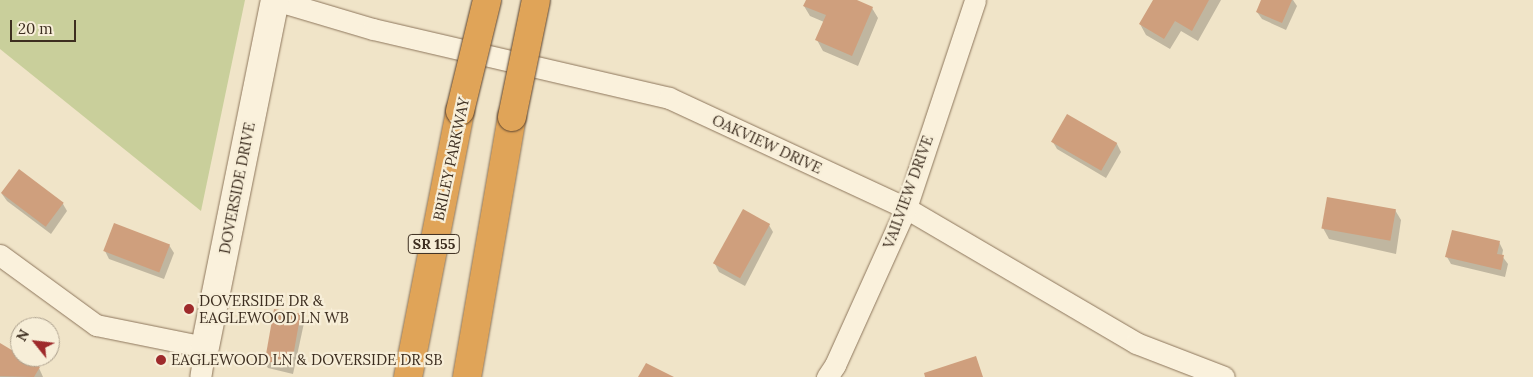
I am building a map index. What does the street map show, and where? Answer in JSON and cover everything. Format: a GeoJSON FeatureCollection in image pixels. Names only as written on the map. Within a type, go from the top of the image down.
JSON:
{"type":"FeatureCollection","features":[{"type":"Feature","properties":{"kind":"highway","name":"BRILEY PARKWAY"},"geometry":{"type":"LineString","coordinates":[[408,377],[460,111],[487,0]]}},
{"type":"Feature","properties":{"kind":"highway"},"geometry":{"type":"LineString","coordinates":[[467,377],[512,117],[536,0]]}},
{"type":"Feature","properties":{"kind":"street","name":"OAKVIEW DRIVE"},"geometry":{"type":"LineString","coordinates":[[275,0],[373,29],[669,98],[906,208],[1136,343],[1224,377]]}},
{"type":"Feature","properties":{"kind":"street","name":"DOVERSIDE DRIVE"},"geometry":{"type":"LineString","coordinates":[[200,377],[275,0]]}},
{"type":"Feature","properties":{"kind":"street","name":"VAILVIEW DRIVE"},"geometry":{"type":"LineString","coordinates":[[827,377],[906,208],[974,0]]}},
{"type":"Feature","properties":{"kind":"street"},"geometry":{"type":"LineString","coordinates":[[0,255],[96,324],[206,347]]}},
{"type":"Feature","properties":{"kind":"green space"},"geometry":{"type":"Polygon","coordinates":[[[0,0],[245,0],[201,211],[0,49],[0,0]]]}},
{"type":"Feature","properties":{"kind":"building"},"geometry":{"type":"Polygon","coordinates":[[[806,0],[857,0],[873,7],[852,56],[815,40],[826,15],[803,6],[806,0]]]}},
{"type":"Feature","properties":{"kind":"building"},"geometry":{"type":"Polygon","coordinates":[[[1153,0],[1209,0],[1192,31],[1175,21],[1164,39],[1139,24],[1153,0]]]}},
{"type":"Feature","properties":{"kind":"building"},"geometry":{"type":"Polygon","coordinates":[[[1261,0],[1292,0],[1282,23],[1256,12],[1261,0]]]}},
{"type":"Feature","properties":{"kind":"building"},"geometry":{"type":"Polygon","coordinates":[[[1067,114],[1117,143],[1101,171],[1051,142],[1067,114]]]}},
{"type":"Feature","properties":{"kind":"building"},"geometry":{"type":"Polygon","coordinates":[[[19,169],[64,203],[46,227],[1,193],[19,169]]]}},
{"type":"Feature","properties":{"kind":"building"},"geometry":{"type":"Polygon","coordinates":[[[1327,197],[1396,209],[1390,241],[1321,229],[1327,197]]]}},
{"type":"Feature","properties":{"kind":"building"},"geometry":{"type":"Polygon","coordinates":[[[743,209],[770,224],[740,278],[713,263],[743,209]]]}},
{"type":"Feature","properties":{"kind":"building"},"geometry":{"type":"Polygon","coordinates":[[[114,223],[170,245],[159,273],[103,251],[114,223]]]}},
{"type":"Feature","properties":{"kind":"building"},"geometry":{"type":"Polygon","coordinates":[[[1452,230],[1500,241],[1497,254],[1504,255],[1501,270],[1445,257],[1452,230]]]}},
{"type":"Feature","properties":{"kind":"building"},"geometry":{"type":"Polygon","coordinates":[[[274,309],[301,314],[291,366],[265,361],[274,309]]]}},
{"type":"Feature","properties":{"kind":"building"},"geometry":{"type":"Polygon","coordinates":[[[0,343],[10,349],[10,367],[40,367],[34,377],[0,376],[0,343]]]}},
{"type":"Feature","properties":{"kind":"building"},"geometry":{"type":"Polygon","coordinates":[[[976,356],[983,377],[925,377],[924,373],[976,356]]]}},
{"type":"Feature","properties":{"kind":"building"},"geometry":{"type":"Polygon","coordinates":[[[646,363],[674,377],[638,377],[646,363]]]}},
{"type":"Feature","properties":{"kind":"place","name":"DOVERSIDE DR & EAGLEWOOD LN WB"},"geometry":{"type":"Point","coordinates":[189,309]}},
{"type":"Feature","properties":{"kind":"place","name":"EAGLEWOOD LN & DOVERSIDE DR SB"},"geometry":{"type":"Point","coordinates":[161,360]}}]}
